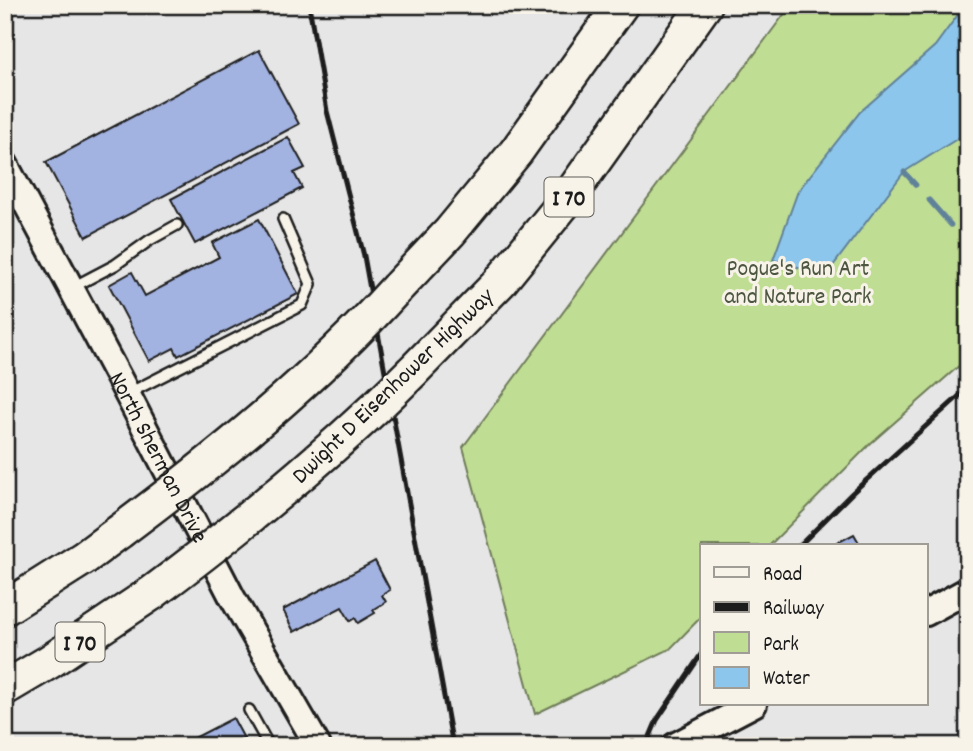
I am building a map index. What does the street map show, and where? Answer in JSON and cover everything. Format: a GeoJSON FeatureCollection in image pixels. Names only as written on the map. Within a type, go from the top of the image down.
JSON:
{"type":"FeatureCollection","features":[{"type":"Feature","properties":{"kind":"highway"},"geometry":{"type":"LineString","coordinates":[[5,608],[64,571],[186,481],[268,414],[340,346],[450,232],[516,152],[621,5]]}},
{"type":"Feature","properties":{"kind":"highway","name":"Dwight D Eisenhower Highway"},"geometry":{"type":"LineString","coordinates":[[5,688],[152,593],[259,511],[312,466],[412,372],[499,283],[568,198],[705,5]]}},
{"type":"Feature","properties":{"kind":"main road","name":"North Sherman Drive"},"geometry":{"type":"LineString","coordinates":[[5,164],[128,394],[232,597],[318,746]]}},
{"type":"Feature","properties":{"kind":"main road"},"geometry":{"type":"LineString","coordinates":[[928,612],[968,590]]}},
{"type":"Feature","properties":{"kind":"main road"},"geometry":{"type":"LineString","coordinates":[[674,746],[750,706]]}},
{"type":"Feature","properties":{"kind":"lane"},"geometry":{"type":"LineString","coordinates":[[128,394],[302,305],[311,284],[283,219]]}},
{"type":"Feature","properties":{"kind":"lane"},"geometry":{"type":"LineString","coordinates":[[71,288],[116,265],[150,240],[177,225]]}},
{"type":"Feature","properties":{"kind":"lane"},"geometry":{"type":"LineString","coordinates":[[249,710],[268,746]]}},
{"type":"Feature","properties":{"kind":"green space","name":"Pogue's Run Art and Nature Park"},"geometry":{"type":"Polygon","coordinates":[[[791,5],[968,5],[968,358],[871,443],[771,544],[700,544],[700,618],[670,649],[535,714],[463,447],[791,5]]]}},
{"type":"Feature","properties":{"kind":"water"},"geometry":{"type":"Polygon","coordinates":[[[965,5],[968,5],[968,132],[904,172],[826,275],[773,260],[798,191],[860,112],[935,46],[965,5]]]}},
{"type":"Feature","properties":{"kind":"building"},"geometry":{"type":"Polygon","coordinates":[[[259,50],[299,124],[86,237],[46,162],[259,50]]]}},
{"type":"Feature","properties":{"kind":"building"},"geometry":{"type":"Polygon","coordinates":[[[288,137],[305,168],[294,173],[302,188],[195,244],[171,199],[288,137]]]}},
{"type":"Feature","properties":{"kind":"building"},"geometry":{"type":"Polygon","coordinates":[[[259,219],[298,294],[178,356],[174,348],[149,361],[109,285],[132,272],[145,296],[219,257],[212,243],[259,219]]]}},
{"type":"Feature","properties":{"kind":"building"},"geometry":{"type":"Polygon","coordinates":[[[854,534],[860,544],[835,544],[854,534]]]}},
{"type":"Feature","properties":{"kind":"building"},"geometry":{"type":"Polygon","coordinates":[[[375,561],[390,590],[382,595],[386,602],[373,610],[375,613],[358,623],[355,618],[350,621],[342,607],[294,632],[283,610],[375,561]]]}},
{"type":"Feature","properties":{"kind":"building"},"geometry":{"type":"Polygon","coordinates":[[[233,718],[248,746],[179,746],[233,718]]]}},
{"type":"Feature","properties":{"kind":"waterway"},"geometry":{"type":"LineString","coordinates":[[904,172],[916,185]]}},
{"type":"Feature","properties":{"kind":"waterway"},"geometry":{"type":"LineString","coordinates":[[929,200],[951,225]]}},
{"type":"Feature","properties":{"kind":"waterway"},"geometry":{"type":"LineString","coordinates":[[964,240],[968,245]]}},
{"type":"Feature","properties":{"kind":"railway"},"geometry":{"type":"LineString","coordinates":[[309,5],[327,111],[364,256],[453,746]]}},
{"type":"Feature","properties":{"kind":"railway"},"geometry":{"type":"LineString","coordinates":[[801,544],[852,493],[968,388]]}},
{"type":"Feature","properties":{"kind":"railway"},"geometry":{"type":"LineString","coordinates":[[646,746],[657,720],[700,656]]}}]}
